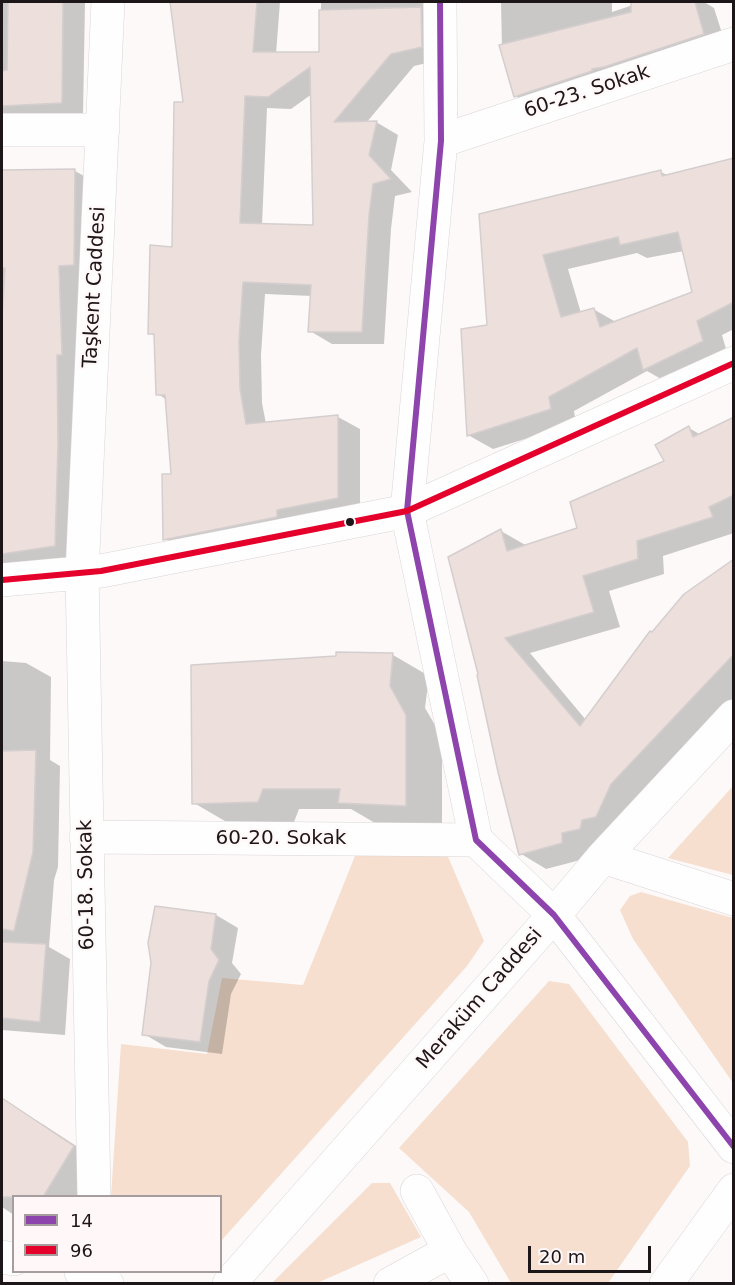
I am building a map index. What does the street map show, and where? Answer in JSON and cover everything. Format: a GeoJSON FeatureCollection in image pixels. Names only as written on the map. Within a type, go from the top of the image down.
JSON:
{"type":"FeatureCollection","features":[{"type":"Feature","properties":{"kind":"street","name":"Taşkent Caddesi"},"geometry":{"type":"LineString","coordinates":[[82,573],[108,2]]}},
{"type":"Feature","properties":{"kind":"street"},"geometry":{"type":"LineString","coordinates":[[440,2],[441,141],[407,511],[476,840],[554,915],[734,1148]]}},
{"type":"Feature","properties":{"kind":"street","name":"60-23. Sokak"},"geometry":{"type":"LineString","coordinates":[[441,141],[734,44]]}},
{"type":"Feature","properties":{"kind":"street"},"geometry":{"type":"LineString","coordinates":[[2,130],[103,130]]}},
{"type":"Feature","properties":{"kind":"street"},"geometry":{"type":"LineString","coordinates":[[2,580],[101,571],[407,511],[734,363]]}},
{"type":"Feature","properties":{"kind":"street","name":"60-18. Sokak"},"geometry":{"type":"LineString","coordinates":[[82,573],[94,1195]]}},
{"type":"Feature","properties":{"kind":"street","name":"Meraküm Caddesi"},"geometry":{"type":"LineString","coordinates":[[229,1284],[554,915],[603,856],[734,716]]}},
{"type":"Feature","properties":{"kind":"street","name":"60-20. Sokak"},"geometry":{"type":"LineString","coordinates":[[86,837],[476,840]]}},
{"type":"Feature","properties":{"kind":"street"},"geometry":{"type":"LineString","coordinates":[[603,856],[734,899]]}},
{"type":"Feature","properties":{"kind":"street"},"geometry":{"type":"LineString","coordinates":[[666,1284],[734,1190]]}},
{"type":"Feature","properties":{"kind":"street"},"geometry":{"type":"LineString","coordinates":[[417,1191],[450,1251],[472,1284]]}},
{"type":"Feature","properties":{"kind":"street"},"geometry":{"type":"LineString","coordinates":[[390,1284],[450,1251]]}},
{"type":"Feature","properties":{"kind":"shaded area"},"geometry":{"type":"Polygon","coordinates":[[[733,786],[733,875],[668,858],[733,786]]]}},
{"type":"Feature","properties":{"kind":"shaded area"},"geometry":{"type":"Polygon","coordinates":[[[357,851],[446,852],[484,941],[467,966],[222,1240],[222,1195],[111,1195],[121,1044],[207,1054],[222,978],[303,985],[357,851]]]}},
{"type":"Feature","properties":{"kind":"shaded area"},"geometry":{"type":"Polygon","coordinates":[[[641,892],[733,918],[733,1083],[633,939],[620,910],[630,896],[641,892]]]}},
{"type":"Feature","properties":{"kind":"shaded area"},"geometry":{"type":"Polygon","coordinates":[[[549,981],[569,984],[688,1142],[690,1166],[608,1283],[511,1283],[469,1212],[399,1148],[549,981]]]}},
{"type":"Feature","properties":{"kind":"shaded area"},"geometry":{"type":"Polygon","coordinates":[[[372,1183],[390,1183],[421,1237],[317,1283],[272,1283],[372,1183]]]}},
{"type":"Feature","properties":{"kind":"building"},"geometry":{"type":"Polygon","coordinates":[[[8,2],[63,2],[62,103],[2,106],[2,71],[7,70],[8,2]]]}},
{"type":"Feature","properties":{"kind":"building"},"geometry":{"type":"Polygon","coordinates":[[[170,2],[257,2],[253,52],[319,52],[319,10],[421,7],[422,47],[391,54],[334,122],[377,121],[369,155],[391,179],[373,184],[362,332],[308,332],[311,285],[243,282],[239,341],[240,389],[246,424],[338,415],[338,498],[277,510],[277,517],[163,540],[162,474],[171,474],[165,395],[156,395],[154,334],[148,334],[150,245],[172,247],[174,102],[183,102],[170,2]],[[310,67],[268,97],[245,96],[240,223],[313,225],[310,67]]]}},
{"type":"Feature","properties":{"kind":"building"},"geometry":{"type":"Polygon","coordinates":[[[631,2],[695,2],[704,34],[592,69],[592,71],[514,97],[499,45],[631,12],[631,2]]]}},
{"type":"Feature","properties":{"kind":"building"},"geometry":{"type":"Polygon","coordinates":[[[734,158],[734,302],[697,321],[703,341],[643,370],[637,348],[549,397],[551,409],[467,436],[461,329],[487,325],[479,214],[661,170],[662,176],[734,158]],[[678,232],[620,245],[618,237],[543,255],[561,317],[594,308],[600,327],[692,292],[678,232]]]}},
{"type":"Feature","properties":{"kind":"building"},"geometry":{"type":"Polygon","coordinates":[[[75,169],[74,265],[59,266],[62,355],[57,355],[58,444],[55,546],[2,554],[2,320],[5,268],[2,268],[2,170],[75,169]]]}},
{"type":"Feature","properties":{"kind":"building"},"geometry":{"type":"Polygon","coordinates":[[[734,417],[734,495],[709,507],[713,517],[637,541],[638,559],[583,576],[594,612],[505,638],[580,726],[650,631],[652,632],[684,594],[734,559],[734,654],[611,784],[596,817],[582,820],[580,829],[562,833],[562,843],[519,855],[498,772],[478,674],[448,557],[501,529],[507,551],[577,528],[570,502],[664,461],[655,445],[689,426],[693,437],[734,417]]]}},
{"type":"Feature","properties":{"kind":"building"},"geometry":{"type":"Polygon","coordinates":[[[336,652],[393,653],[390,686],[406,715],[406,806],[338,803],[340,789],[263,789],[258,802],[192,804],[191,665],[336,656],[336,652]]]}},
{"type":"Feature","properties":{"kind":"building"},"geometry":{"type":"Polygon","coordinates":[[[36,750],[33,852],[14,931],[2,929],[2,751],[36,750]]]}},
{"type":"Feature","properties":{"kind":"building"},"geometry":{"type":"Polygon","coordinates":[[[155,906],[216,914],[211,949],[219,960],[209,981],[200,1042],[142,1035],[151,963],[148,943],[155,906]]]}},
{"type":"Feature","properties":{"kind":"building"},"geometry":{"type":"Polygon","coordinates":[[[2,942],[46,944],[40,1022],[2,1018],[2,942]]]}},
{"type":"Feature","properties":{"kind":"building"},"geometry":{"type":"Polygon","coordinates":[[[2,1098],[74,1146],[44,1195],[2,1197],[2,1098]]]}},
{"type":"Feature","properties":{"kind":"transit line","name":"14"},"geometry":{"type":"LineString","coordinates":[[440,2],[441,141],[407,511],[476,840],[554,915],[734,1147]]}},
{"type":"Feature","properties":{"kind":"transit line","name":"96"},"geometry":{"type":"LineString","coordinates":[[2,580],[101,571],[407,511],[734,363]]}}]}
